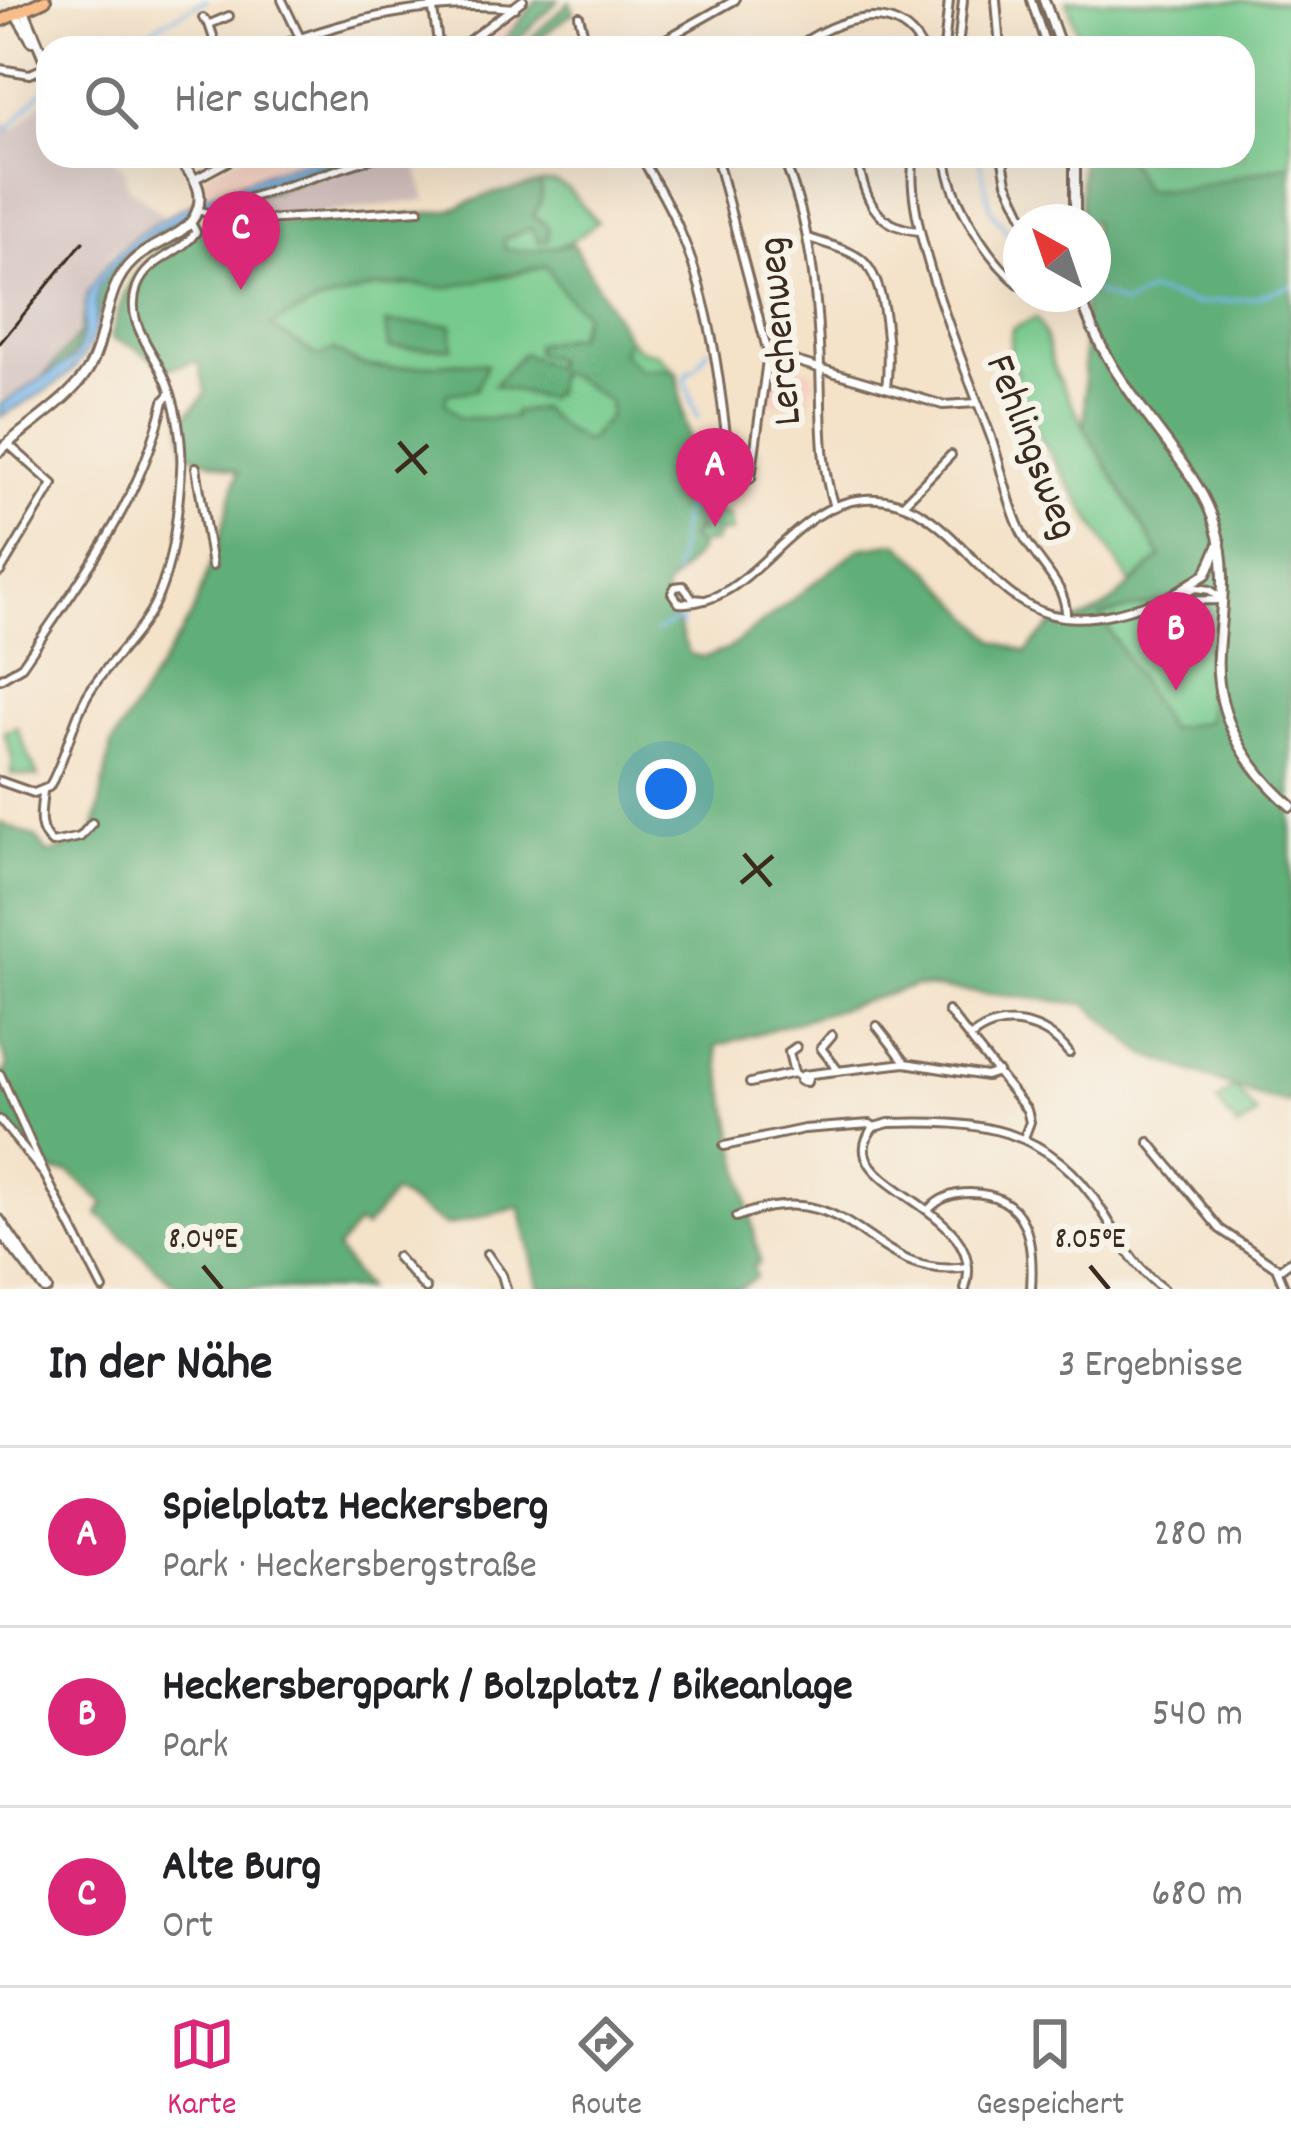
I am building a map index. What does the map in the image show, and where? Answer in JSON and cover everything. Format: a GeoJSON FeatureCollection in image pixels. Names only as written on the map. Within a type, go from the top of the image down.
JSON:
{"type":"FeatureCollection","features":[{"type":"Feature","properties":{"kind":"main road"},"geometry":{"type":"LineString","coordinates":[[0,21],[44,0]]}},
{"type":"Feature","properties":{"kind":"street"},"geometry":{"type":"LineString","coordinates":[[282,0],[300,36]]}},
{"type":"Feature","properties":{"kind":"street"},"geometry":{"type":"LineString","coordinates":[[476,36],[523,0]]}},
{"type":"Feature","properties":{"kind":"street"},"geometry":{"type":"LineString","coordinates":[[671,36],[735,0]]}},
{"type":"Feature","properties":{"kind":"street"},"geometry":{"type":"LineString","coordinates":[[945,36],[949,0]]}},
{"type":"Feature","properties":{"kind":"street"},"geometry":{"type":"LineString","coordinates":[[959,36],[963,0]]}},
{"type":"Feature","properties":{"kind":"street"},"geometry":{"type":"LineString","coordinates":[[995,0],[999,36]]}},
{"type":"Feature","properties":{"kind":"street"},"geometry":{"type":"LineString","coordinates":[[1031,0],[1043,36]]}},
{"type":"Feature","properties":{"kind":"street"},"geometry":{"type":"LineString","coordinates":[[1044,0],[1057,36]]}},
{"type":"Feature","properties":{"kind":"street"},"geometry":{"type":"LineString","coordinates":[[304,36],[374,13],[432,1],[479,1],[514,8]]}},
{"type":"Feature","properties":{"kind":"street"},"geometry":{"type":"LineString","coordinates":[[432,1],[437,36]]}},
{"type":"Feature","properties":{"kind":"street"},"geometry":{"type":"LineString","coordinates":[[814,36],[856,8]]}},
{"type":"Feature","properties":{"kind":"street"},"geometry":{"type":"LineString","coordinates":[[19,11],[36,45]]}},
{"type":"Feature","properties":{"kind":"street"},"geometry":{"type":"LineString","coordinates":[[900,12],[917,36]]}},
{"type":"Feature","properties":{"kind":"street"},"geometry":{"type":"LineString","coordinates":[[212,36],[206,21],[229,16]]}},
{"type":"Feature","properties":{"kind":"street"},"geometry":{"type":"LineString","coordinates":[[578,16],[584,36]]}},
{"type":"Feature","properties":{"kind":"street"},"geometry":{"type":"LineString","coordinates":[[0,69],[36,72]]}},
{"type":"Feature","properties":{"kind":"street"},"geometry":{"type":"LineString","coordinates":[[92,823],[80,837],[52,844],[40,824],[43,791],[52,782],[88,694],[153,607],[165,576],[182,466],[178,426],[162,371],[137,327],[134,311],[137,287],[153,263],[196,232],[200,195],[185,168]]}},
{"type":"Feature","properties":{"kind":"street"},"geometry":{"type":"LineString","coordinates":[[195,179],[216,168]]}},
{"type":"Feature","properties":{"kind":"street"},"geometry":{"type":"LineString","coordinates":[[0,572],[53,490],[51,477],[4,448],[84,376],[126,268],[201,216],[342,168]]}},
{"type":"Feature","properties":{"kind":"street"},"geometry":{"type":"LineString","coordinates":[[646,168],[681,232],[706,314],[716,353],[729,460]]}},
{"type":"Feature","properties":{"kind":"street"},"geometry":{"type":"LineString","coordinates":[[719,168],[768,353],[751,478],[735,488]]}},
{"type":"Feature","properties":{"kind":"street","name":"Lerchenweg"},"geometry":{"type":"LineString","coordinates":[[786,168],[809,238],[822,469],[833,504]]}},
{"type":"Feature","properties":{"kind":"street"},"geometry":{"type":"LineString","coordinates":[[859,168],[866,197],[880,216],[898,229],[920,231]]}},
{"type":"Feature","properties":{"kind":"street","name":"Fehlingsweg"},"geometry":{"type":"LineString","coordinates":[[913,168],[911,200],[920,231],[1018,526],[1035,558],[1062,590],[1066,617]]}},
{"type":"Feature","properties":{"kind":"street"},"geometry":{"type":"LineString","coordinates":[[949,168],[959,202],[1003,266]]}},
{"type":"Feature","properties":{"kind":"street"},"geometry":{"type":"LineString","coordinates":[[1004,168],[1017,204]]}},
{"type":"Feature","properties":{"kind":"street"},"geometry":{"type":"LineString","coordinates":[[1075,168],[1075,204]]}},
{"type":"Feature","properties":{"kind":"street"},"geometry":{"type":"LineString","coordinates":[[201,216],[234,222],[418,210]]}},
{"type":"Feature","properties":{"kind":"street"},"geometry":{"type":"LineString","coordinates":[[809,238],[860,258],[872,272],[887,338],[886,388]]}},
{"type":"Feature","properties":{"kind":"street"},"geometry":{"type":"LineString","coordinates":[[1088,312],[1099,343],[1204,496],[1225,570],[1217,663],[1223,706],[1247,760],[1291,806]]}},
{"type":"Feature","properties":{"kind":"street"},"geometry":{"type":"LineString","coordinates":[[768,353],[944,405],[977,403]]}},
{"type":"Feature","properties":{"kind":"street"},"geometry":{"type":"LineString","coordinates":[[0,679],[22,666],[114,529],[146,464],[169,395]]}},
{"type":"Feature","properties":{"kind":"street"},"geometry":{"type":"LineString","coordinates":[[903,505],[951,455]]}},
{"type":"Feature","properties":{"kind":"street"},"geometry":{"type":"LineString","coordinates":[[182,466],[198,464],[212,566]]}},
{"type":"Feature","properties":{"kind":"street"},"geometry":{"type":"LineString","coordinates":[[703,600],[693,599],[683,586],[672,593],[679,603],[703,600],[743,578],[806,520],[833,504],[879,499],[903,505],[944,529],[1027,606],[1066,617],[1101,616],[1202,588],[1223,600]]}},
{"type":"Feature","properties":{"kind":"street"},"geometry":{"type":"LineString","coordinates":[[1167,599],[1206,574],[1220,540]]}},
{"type":"Feature","properties":{"kind":"street"},"geometry":{"type":"LineString","coordinates":[[0,781],[27,791],[43,791]]}},
{"type":"Feature","properties":{"kind":"street"},"geometry":{"type":"LineString","coordinates":[[948,1011],[1027,1110],[1030,1122],[1024,1138]]}},
{"type":"Feature","properties":{"kind":"street"},"geometry":{"type":"LineString","coordinates":[[970,1038],[999,1024],[1026,1024],[1043,1030],[1069,1053]]}},
{"type":"Feature","properties":{"kind":"street"},"geometry":{"type":"LineString","coordinates":[[877,1026],[906,1063]]}},
{"type":"Feature","properties":{"kind":"street"},"geometry":{"type":"LineString","coordinates":[[832,1035],[821,1048],[837,1069]]}},
{"type":"Feature","properties":{"kind":"street"},"geometry":{"type":"LineString","coordinates":[[796,1047],[789,1052],[801,1076]]}},
{"type":"Feature","properties":{"kind":"street"},"geometry":{"type":"LineString","coordinates":[[750,1082],[906,1063],[986,1076],[998,1072]]}},
{"type":"Feature","properties":{"kind":"street"},"geometry":{"type":"LineString","coordinates":[[0,1074],[103,1289]]}},
{"type":"Feature","properties":{"kind":"street"},"geometry":{"type":"LineString","coordinates":[[0,1120],[45,1175]]}},
{"type":"Feature","properties":{"kind":"street"},"geometry":{"type":"LineString","coordinates":[[965,1289],[968,1267],[959,1237],[881,1177],[868,1156],[866,1138],[874,1127],[946,1123],[988,1127],[1024,1138],[1071,1168],[1123,1248],[1159,1288]]}},
{"type":"Feature","properties":{"kind":"street"},"geometry":{"type":"LineString","coordinates":[[847,1125],[866,1138]]}},
{"type":"Feature","properties":{"kind":"street"},"geometry":{"type":"LineString","coordinates":[[724,1146],[804,1129],[874,1127]]}},
{"type":"Feature","properties":{"kind":"street"},"geometry":{"type":"LineString","coordinates":[[1149,1142],[1220,1229],[1279,1270],[1285,1289]]}},
{"type":"Feature","properties":{"kind":"street"},"geometry":{"type":"LineString","coordinates":[[928,1210],[957,1193],[998,1197],[1012,1208],[1030,1238],[1031,1289]]}},
{"type":"Feature","properties":{"kind":"street"},"geometry":{"type":"LineString","coordinates":[[736,1217],[763,1207],[813,1206],[833,1212],[908,1261],[940,1268],[968,1267]]}},
{"type":"Feature","properties":{"kind":"street"},"geometry":{"type":"LineString","coordinates":[[0,1219],[46,1289]]}},
{"type":"Feature","properties":{"kind":"street"},"geometry":{"type":"LineString","coordinates":[[0,1231],[46,1289]]}},
{"type":"Feature","properties":{"kind":"street"},"geometry":{"type":"LineString","coordinates":[[488,1254],[506,1289]]}},
{"type":"Feature","properties":{"kind":"street"},"geometry":{"type":"LineString","coordinates":[[397,1257],[426,1289]]}},
{"type":"Feature","properties":{"kind":"street"},"geometry":{"type":"LineString","coordinates":[[1279,1270],[1291,1261]]}},
{"type":"Feature","properties":{"kind":"shaded area"},"geometry":{"type":"Polygon","coordinates":[[[525,2],[533,5],[508,36],[479,36],[525,2]]]}},
{"type":"Feature","properties":{"kind":"shaded area"},"geometry":{"type":"Polygon","coordinates":[[[36,108],[36,168],[123,168],[127,186],[164,216],[112,251],[91,280],[80,334],[44,376],[0,402],[0,119],[15,130],[36,108]]]}},
{"type":"Feature","properties":{"kind":"shaded area"},"geometry":{"type":"Polygon","coordinates":[[[221,168],[280,168],[208,193],[204,177],[221,168]]]}},
{"type":"Feature","properties":{"kind":"shaded area"},"geometry":{"type":"Polygon","coordinates":[[[351,168],[417,168],[426,200],[226,225],[219,209],[351,168]]]}},
{"type":"Feature","properties":{"kind":"shaded area"},"geometry":{"type":"Polygon","coordinates":[[[770,360],[812,370],[816,385],[810,390],[810,406],[762,402],[770,360]]]}},
{"type":"Feature","properties":{"kind":"green space"},"geometry":{"type":"Polygon","coordinates":[[[537,0],[559,0],[522,36],[508,36],[537,0]]]}},
{"type":"Feature","properties":{"kind":"green space"},"geometry":{"type":"Polygon","coordinates":[[[1067,0],[1291,2],[1291,164],[1188,189],[1144,190],[1132,168],[1255,168],[1255,36],[1078,36],[1067,0]]]}},
{"type":"Feature","properties":{"kind":"green space"},"geometry":{"type":"Polygon","coordinates":[[[570,1],[573,13],[542,36],[533,36],[570,1]]]}},
{"type":"Feature","properties":{"kind":"green space"},"geometry":{"type":"Polygon","coordinates":[[[1291,164],[1291,1104],[1144,1054],[1086,1004],[915,986],[716,1046],[760,1262],[753,1266],[756,1277],[738,1289],[539,1289],[520,1207],[446,1226],[394,1193],[365,1228],[358,1224],[337,1249],[365,1289],[179,1289],[98,1214],[104,1204],[69,1172],[50,1172],[0,1116],[0,1076],[8,1067],[0,1042],[0,823],[37,838],[48,854],[93,839],[111,746],[192,615],[238,472],[185,452],[182,421],[206,393],[198,361],[168,369],[111,338],[132,279],[163,247],[226,225],[448,211],[487,195],[541,183],[541,201],[533,217],[548,226],[548,240],[539,242],[532,228],[504,239],[505,249],[573,244],[628,338],[622,352],[640,370],[678,373],[704,497],[690,538],[699,544],[699,551],[664,590],[689,654],[704,657],[727,650],[860,548],[897,542],[931,571],[995,641],[1026,652],[1054,622],[1070,622],[1099,611],[1161,557],[1085,429],[1083,312],[1111,312],[1111,204],[1081,204],[1081,168],[1132,168],[1144,190],[1188,189],[1291,164]],[[546,266],[445,288],[410,284],[372,288],[313,305],[270,326],[318,356],[334,350],[374,367],[487,364],[476,390],[447,394],[445,403],[460,418],[514,418],[514,412],[540,408],[587,442],[609,417],[610,402],[572,377],[557,372],[548,399],[494,385],[523,353],[552,367],[555,360],[535,352],[536,344],[577,336],[584,313],[546,266]],[[1162,601],[1101,616],[1168,729],[1208,721],[1206,601],[1162,601]]]}},
{"type":"Feature","properties":{"kind":"green space"},"geometry":{"type":"Polygon","coordinates":[[[304,168],[334,168],[219,209],[209,207],[304,168]]]}},
{"type":"Feature","properties":{"kind":"green space"},"geometry":{"type":"Polygon","coordinates":[[[555,182],[568,189],[597,222],[555,248],[505,249],[504,239],[542,221],[533,217],[541,201],[541,183],[555,182]]]}},
{"type":"Feature","properties":{"kind":"green space"},"geometry":{"type":"Polygon","coordinates":[[[187,216],[127,257],[113,276],[94,333],[94,295],[107,272],[133,249],[187,216]]]}},
{"type":"Feature","properties":{"kind":"green space"},"geometry":{"type":"Polygon","coordinates":[[[546,266],[584,313],[576,336],[554,343],[553,368],[511,368],[495,385],[537,397],[554,392],[557,371],[572,377],[610,402],[609,417],[587,443],[540,408],[515,418],[460,419],[445,403],[447,393],[478,383],[486,364],[374,367],[334,350],[318,356],[269,326],[313,305],[372,288],[498,278],[546,266]]]}},
{"type":"Feature","properties":{"kind":"green space"},"geometry":{"type":"Polygon","coordinates":[[[86,302],[83,337],[46,378],[80,334],[86,302]]]}},
{"type":"Feature","properties":{"kind":"green space"},"geometry":{"type":"Polygon","coordinates":[[[1036,318],[1058,378],[1161,557],[1131,584],[1006,382],[1017,373],[1009,359],[1012,329],[1036,318]]]}},
{"type":"Feature","properties":{"kind":"green space"},"geometry":{"type":"Polygon","coordinates":[[[386,323],[452,325],[452,348],[389,348],[386,323]]]}},
{"type":"Feature","properties":{"kind":"green space"},"geometry":{"type":"Polygon","coordinates":[[[628,338],[639,349],[657,353],[678,373],[639,370],[622,352],[628,338]]]}},
{"type":"Feature","properties":{"kind":"green space"},"geometry":{"type":"Polygon","coordinates":[[[715,512],[729,515],[732,532],[718,532],[714,542],[696,544],[690,539],[715,512]]]}},
{"type":"Feature","properties":{"kind":"green space"},"geometry":{"type":"Polygon","coordinates":[[[1206,600],[1209,721],[1168,729],[1101,616],[1162,601],[1206,600]]]}},
{"type":"Feature","properties":{"kind":"green space"},"geometry":{"type":"Polygon","coordinates":[[[17,727],[38,777],[11,774],[13,761],[4,732],[17,727]]]}},
{"type":"Feature","properties":{"kind":"green space"},"geometry":{"type":"Polygon","coordinates":[[[1235,1087],[1257,1115],[1238,1129],[1217,1101],[1235,1087]]]}},
{"type":"Feature","properties":{"kind":"water"},"geometry":{"type":"Polygon","coordinates":[[[282,168],[310,168],[186,216],[129,252],[98,289],[94,333],[79,362],[56,384],[0,417],[0,405],[74,358],[91,287],[132,240],[193,203],[282,168]]]}},
{"type":"Feature","properties":{"kind":"waterway"},"geometry":{"type":"LineString","coordinates":[[138,36],[206,0]]}},
{"type":"Feature","properties":{"kind":"waterway"},"geometry":{"type":"LineString","coordinates":[[0,138],[36,98]]}},
{"type":"Feature","properties":{"kind":"waterway"},"geometry":{"type":"LineString","coordinates":[[982,168],[991,210],[1003,226]]}},
{"type":"Feature","properties":{"kind":"waterway"},"geometry":{"type":"LineString","coordinates":[[1111,299],[1124,305],[1150,291],[1196,304],[1253,298],[1291,286]]}},
{"type":"Feature","properties":{"kind":"waterway"},"geometry":{"type":"LineString","coordinates":[[698,364],[709,349]]}},
{"type":"Feature","properties":{"kind":"waterway"},"geometry":{"type":"LineString","coordinates":[[696,369],[685,380],[698,418]]}},
{"type":"Feature","properties":{"kind":"waterway"},"geometry":{"type":"LineString","coordinates":[[674,576],[685,505],[709,466],[711,454]]}},
{"type":"Feature","properties":{"kind":"waterway"},"geometry":{"type":"LineString","coordinates":[[680,612],[682,626]]}},
{"type":"Feature","properties":{"kind":"waterway"},"geometry":{"type":"LineString","coordinates":[[655,632],[680,619]]}},
{"type":"Feature","properties":{"kind":"railway"},"geometry":{"type":"LineString","coordinates":[[0,343],[83,242]]}},
{"type":"Feature","properties":{"kind":"place","name":"Alte Burg"},"geometry":{"type":"Point","coordinates":[241,290]}},
{"type":"Feature","properties":{"kind":"place","name":"Spielplatz Heckersberg"},"geometry":{"type":"Point","coordinates":[715,527]}},
{"type":"Feature","properties":{"kind":"place","name":"Heckersbergpark / Bolzplatz / Bikeanlage"},"geometry":{"type":"Point","coordinates":[1176,691]}}]}
